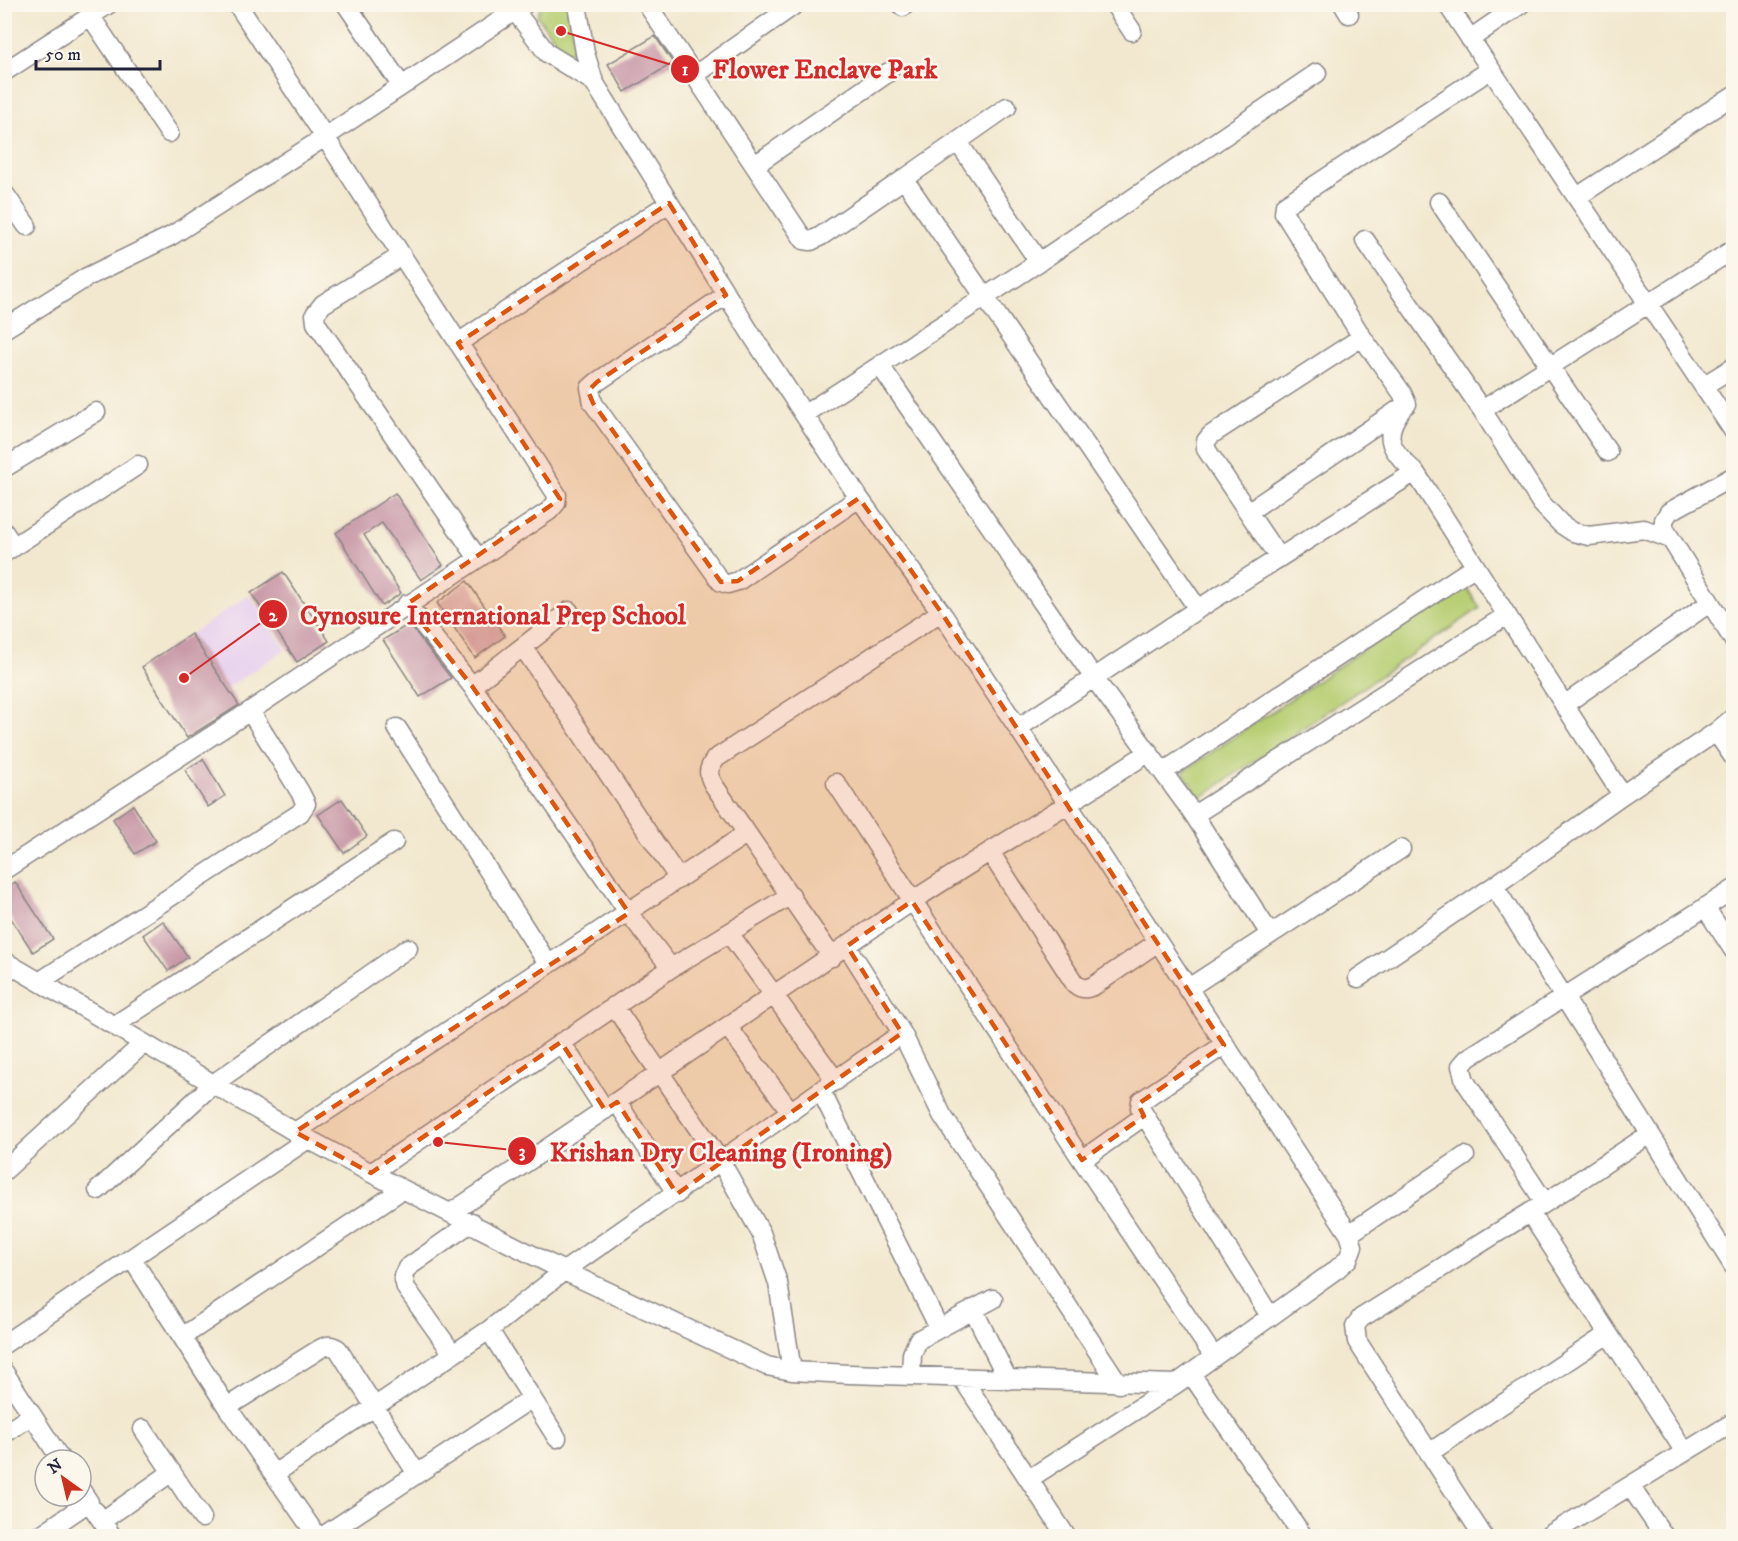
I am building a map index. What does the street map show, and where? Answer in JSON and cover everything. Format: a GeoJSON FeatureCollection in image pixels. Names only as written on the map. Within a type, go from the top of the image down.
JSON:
{"type":"FeatureCollection","features":[{"type":"Feature","properties":{"kind":"street"},"geometry":{"type":"LineString","coordinates":[[5,70],[109,4]]}},
{"type":"Feature","properties":{"kind":"street"},"geometry":{"type":"LineString","coordinates":[[4,870],[250,711],[549,511],[556,504],[557,495],[237,4]]}},
{"type":"Feature","properties":{"kind":"street"},"geometry":{"type":"LineString","coordinates":[[346,4],[401,85]]}},
{"type":"Feature","properties":{"kind":"street"},"geometry":{"type":"LineString","coordinates":[[577,4],[585,53],[594,82],[726,295],[859,498],[941,612],[1018,728],[1158,942],[1186,989],[1349,1234],[1353,1246],[1348,1259],[1184,1379],[1029,1479]]}},
{"type":"Feature","properties":{"kind":"street"},"geometry":{"type":"LineString","coordinates":[[647,4],[755,165],[798,235],[804,240],[811,241],[1007,107]]}},
{"type":"Feature","properties":{"kind":"street"},"geometry":{"type":"LineString","coordinates":[[1114,4],[1132,31]]}},
{"type":"Feature","properties":{"kind":"street"},"geometry":{"type":"LineString","coordinates":[[1447,4],[1646,304],[1734,432]]}},
{"type":"Feature","properties":{"kind":"street"},"geometry":{"type":"LineString","coordinates":[[1470,39],[1521,4]]}},
{"type":"Feature","properties":{"kind":"street"},"geometry":{"type":"LineString","coordinates":[[695,75],[790,6]]}},
{"type":"Feature","properties":{"kind":"street"},"geometry":{"type":"LineString","coordinates":[[4,329],[87,277],[171,236],[520,8],[547,53],[594,82]]}},
{"type":"Feature","properties":{"kind":"street"},"geometry":{"type":"LineString","coordinates":[[91,17],[169,133]]}},
{"type":"Feature","properties":{"kind":"street"},"geometry":{"type":"LineString","coordinates":[[1407,404],[1284,213],[1285,205],[1490,70]]}},
{"type":"Feature","properties":{"kind":"street"},"geometry":{"type":"LineString","coordinates":[[755,165],[889,72]]}},
{"type":"Feature","properties":{"kind":"street"},"geometry":{"type":"LineString","coordinates":[[806,414],[1039,262],[1317,73]]}},
{"type":"Feature","properties":{"kind":"street"},"geometry":{"type":"LineString","coordinates":[[1577,197],[1734,95]]}},
{"type":"Feature","properties":{"kind":"street"},"geometry":{"type":"LineString","coordinates":[[958,142],[1039,262]]}},
{"type":"Feature","properties":{"kind":"street"},"geometry":{"type":"LineString","coordinates":[[904,179],[1198,609]]}},
{"type":"Feature","properties":{"kind":"street"},"geometry":{"type":"LineString","coordinates":[[4,194],[27,226]]}},
{"type":"Feature","properties":{"kind":"street"},"geometry":{"type":"LineString","coordinates":[[1440,202],[1608,452]]}},
{"type":"Feature","properties":{"kind":"street"},"geometry":{"type":"LineString","coordinates":[[459,343],[669,203]]}},
{"type":"Feature","properties":{"kind":"street"},"geometry":{"type":"LineString","coordinates":[[1365,240],[1482,410],[1541,503],[1567,529],[1589,536],[1644,529],[1668,538]]}},
{"type":"Feature","properties":{"kind":"street"},"geometry":{"type":"LineString","coordinates":[[1482,410],[1734,249]]}},
{"type":"Feature","properties":{"kind":"street"},"geometry":{"type":"LineString","coordinates":[[401,256],[323,304],[315,314],[316,323],[477,557]]}},
{"type":"Feature","properties":{"kind":"street"},"geometry":{"type":"LineString","coordinates":[[726,295],[597,382],[590,388],[593,403],[721,582],[728,584],[738,580],[859,498]]}},
{"type":"Feature","properties":{"kind":"street"},"geometry":{"type":"LineString","coordinates":[[1279,558],[1206,449],[1206,441],[1211,435],[1362,337]]}},
{"type":"Feature","properties":{"kind":"street"},"geometry":{"type":"LineString","coordinates":[[881,367],[1094,678],[1194,815],[1270,934]]}},
{"type":"Feature","properties":{"kind":"street"},"geometry":{"type":"LineString","coordinates":[[1703,386],[1734,367]]}},
{"type":"Feature","properties":{"kind":"street"},"geometry":{"type":"LineString","coordinates":[[1407,404],[1393,421],[1390,439],[1393,449],[1415,472],[1622,795]]}},
{"type":"Feature","properties":{"kind":"street"},"geometry":{"type":"LineString","coordinates":[[1248,512],[1407,404]]}},
{"type":"Feature","properties":{"kind":"street"},"geometry":{"type":"LineString","coordinates":[[4,468],[96,412]]}},
{"type":"Feature","properties":{"kind":"street"},"geometry":{"type":"LineString","coordinates":[[8,544],[138,465]]}},
{"type":"Feature","properties":{"kind":"street"},"geometry":{"type":"LineString","coordinates":[[1018,728],[1198,609],[1415,472]]}},
{"type":"Feature","properties":{"kind":"street"},"geometry":{"type":"LineString","coordinates":[[1734,476],[1669,512],[1664,520],[1668,538],[1708,604],[1734,640]]}},
{"type":"Feature","properties":{"kind":"street"},"geometry":{"type":"LineString","coordinates":[[1163,772],[1474,567]]}},
{"type":"Feature","properties":{"kind":"street"},"geometry":{"type":"LineString","coordinates":[[407,604],[472,686],[629,914],[671,968]]}},
{"type":"Feature","properties":{"kind":"street"},"geometry":{"type":"LineString","coordinates":[[1564,705],[1708,604]]}},
{"type":"Feature","properties":{"kind":"street"},"geometry":{"type":"LineString","coordinates":[[472,686],[568,611]]}},
{"type":"Feature","properties":{"kind":"street"},"geometry":{"type":"LineString","coordinates":[[832,957],[791,895],[746,834],[708,775],[709,767],[715,759],[941,612]]}},
{"type":"Feature","properties":{"kind":"street"},"geometry":{"type":"LineString","coordinates":[[1194,815],[1507,615]]}},
{"type":"Feature","properties":{"kind":"street"},"geometry":{"type":"LineString","coordinates":[[523,647],[680,879]]}},
{"type":"Feature","properties":{"kind":"street"},"geometry":{"type":"LineString","coordinates":[[42,980],[300,813],[306,804],[250,711]]}},
{"type":"Feature","properties":{"kind":"street"},"geometry":{"type":"LineString","coordinates":[[1358,978],[1716,732],[1734,717]]}},
{"type":"Feature","properties":{"kind":"street"},"geometry":{"type":"LineString","coordinates":[[397,728],[548,964]]}},
{"type":"Feature","properties":{"kind":"street"},"geometry":{"type":"LineString","coordinates":[[1716,732],[1734,758]]}},
{"type":"Feature","properties":{"kind":"street"},"geometry":{"type":"LineString","coordinates":[[452,1212],[662,1073],[912,902],[990,852],[1069,806],[1149,752]]}},
{"type":"Feature","properties":{"kind":"street"},"geometry":{"type":"LineString","coordinates":[[836,783],[912,902],[1214,1357]]}},
{"type":"Feature","properties":{"kind":"street"},"geometry":{"type":"LineString","coordinates":[[4,1344],[132,1259],[302,1135],[548,964],[629,914],[746,834]]}},
{"type":"Feature","properties":{"kind":"street"},"geometry":{"type":"LineString","coordinates":[[115,1025],[394,842]]}},
{"type":"Feature","properties":{"kind":"street"},"geometry":{"type":"LineString","coordinates":[[1186,989],[1401,849]]}},
{"type":"Feature","properties":{"kind":"street"},"geometry":{"type":"LineString","coordinates":[[990,852],[1075,984],[1080,988],[1095,985],[1158,942]]}},
{"type":"Feature","properties":{"kind":"street"},"geometry":{"type":"LineString","coordinates":[[1494,886],[1734,1267]]}},
{"type":"Feature","properties":{"kind":"street"},"geometry":{"type":"LineString","coordinates":[[1685,1452],[1608,1334],[1465,1081],[1461,1073],[1461,1066],[1468,1058],[1564,995],[1734,889]]}},
{"type":"Feature","properties":{"kind":"street"},"geometry":{"type":"LineString","coordinates":[[371,1173],[671,968],[791,895]]}},
{"type":"Feature","properties":{"kind":"street"},"geometry":{"type":"LineString","coordinates":[[1705,907],[1734,951]]}},
{"type":"Feature","properties":{"kind":"street"},"geometry":{"type":"LineString","coordinates":[[729,933],[775,994],[828,1086],[939,1328]]}},
{"type":"Feature","properties":{"kind":"street"},"geometry":{"type":"LineString","coordinates":[[847,946],[902,1033],[942,1115],[1119,1383]]}},
{"type":"Feature","properties":{"kind":"street"},"geometry":{"type":"LineString","coordinates":[[98,1190],[213,1084],[408,948]]}},
{"type":"Feature","properties":{"kind":"street"},"geometry":{"type":"LineString","coordinates":[[4,961],[42,980],[213,1084],[371,1173],[472,1222],[564,1271],[745,1358],[792,1371],[1119,1383],[1184,1379]]}},
{"type":"Feature","properties":{"kind":"street"},"geometry":{"type":"LineString","coordinates":[[614,1006],[721,1162],[761,1233],[784,1311],[792,1371]]}},
{"type":"Feature","properties":{"kind":"street"},"geometry":{"type":"LineString","coordinates":[[728,1027],[791,1112]]}},
{"type":"Feature","properties":{"kind":"street"},"geometry":{"type":"LineString","coordinates":[[274,1474],[489,1330],[564,1271],[677,1194],[902,1033]]}},
{"type":"Feature","properties":{"kind":"street"},"geometry":{"type":"LineString","coordinates":[[561,1042],[677,1194]]}},
{"type":"Feature","properties":{"kind":"street"},"geometry":{"type":"LineString","coordinates":[[4,1171],[144,1043]]}},
{"type":"Feature","properties":{"kind":"street"},"geometry":{"type":"LineString","coordinates":[[1224,1045],[1141,1101],[1140,1108],[1270,1316]]}},
{"type":"Feature","properties":{"kind":"street"},"geometry":{"type":"LineString","coordinates":[[1082,1160],[1144,1116]]}},
{"type":"Feature","properties":{"kind":"street"},"geometry":{"type":"LineString","coordinates":[[1483,1536],[1357,1341],[1355,1326],[1361,1318],[1538,1208],[1650,1134]]}},
{"type":"Feature","properties":{"kind":"street"},"geometry":{"type":"LineString","coordinates":[[1349,1234],[1465,1156]]}},
{"type":"Feature","properties":{"kind":"street"},"geometry":{"type":"LineString","coordinates":[[182,1337],[403,1189]]}},
{"type":"Feature","properties":{"kind":"street"},"geometry":{"type":"LineString","coordinates":[[453,1354],[406,1288],[403,1276],[407,1268],[472,1222]]}},
{"type":"Feature","properties":{"kind":"street"},"geometry":{"type":"LineString","coordinates":[[132,1259],[227,1407],[317,1536]]}},
{"type":"Feature","properties":{"kind":"street"},"geometry":{"type":"LineString","coordinates":[[911,1376],[914,1346],[918,1340],[993,1299]]}},
{"type":"Feature","properties":{"kind":"street"},"geometry":{"type":"LineString","coordinates":[[974,1309],[1008,1380]]}},
{"type":"Feature","properties":{"kind":"street"},"geometry":{"type":"LineString","coordinates":[[489,1330],[557,1438]]}},
{"type":"Feature","properties":{"kind":"street"},"geometry":{"type":"LineString","coordinates":[[1429,1453],[1608,1334]]}},
{"type":"Feature","properties":{"kind":"street"},"geometry":{"type":"LineString","coordinates":[[227,1407],[326,1345],[332,1345],[338,1349],[417,1474]]}},
{"type":"Feature","properties":{"kind":"street"},"geometry":{"type":"LineString","coordinates":[[4,1372],[53,1448]]}},
{"type":"Feature","properties":{"kind":"street"},"geometry":{"type":"LineString","coordinates":[[962,1378],[1066,1536]]}},
{"type":"Feature","properties":{"kind":"street"},"geometry":{"type":"LineString","coordinates":[[1184,1379],[1303,1536]]}},
{"type":"Feature","properties":{"kind":"street"},"geometry":{"type":"LineString","coordinates":[[323,1536],[532,1398]]}},
{"type":"Feature","properties":{"kind":"street"},"geometry":{"type":"LineString","coordinates":[[4,1434],[32,1415]]}},
{"type":"Feature","properties":{"kind":"street"},"geometry":{"type":"LineString","coordinates":[[1548,1536],[1734,1422]]}},
{"type":"Feature","properties":{"kind":"street"},"geometry":{"type":"LineString","coordinates":[[143,1429],[202,1518]]}},
{"type":"Feature","properties":{"kind":"street"},"geometry":{"type":"LineString","coordinates":[[93,1508],[107,1529],[172,1472]]}},
{"type":"Feature","properties":{"kind":"street"},"geometry":{"type":"LineString","coordinates":[[1630,1486],[1664,1536]]}},
{"type":"Feature","properties":{"kind":"street"},"geometry":{"type":"LineString","coordinates":[[39,1536],[71,1508]]}},
{"type":"Feature","properties":{"kind":"highlighted area"},"geometry":{"type":"Polygon","coordinates":[[[669,203],[726,295],[597,382],[588,391],[593,403],[721,582],[738,581],[859,498],[941,612],[1224,1045],[1138,1104],[1144,1116],[1082,1160],[912,901],[847,946],[902,1033],[677,1194],[617,1102],[605,1110],[561,1042],[371,1173],[295,1132],[629,913],[472,686],[407,604],[560,499],[458,343],[669,203]]]}},
{"type":"Feature","properties":{"kind":"shaded area"},"geometry":{"type":"Polygon","coordinates":[[[249,595],[286,649],[227,688],[191,634],[249,595]]]}},
{"type":"Feature","properties":{"kind":"green space"},"geometry":{"type":"Polygon","coordinates":[[[541,5],[568,5],[575,47],[570,52],[565,53],[537,16],[541,5]]]}},
{"type":"Feature","properties":{"kind":"green space"},"geometry":{"type":"Polygon","coordinates":[[[1463,582],[1480,608],[1200,798],[1183,772],[1463,582]]]}},
{"type":"Feature","properties":{"kind":"building"},"geometry":{"type":"Polygon","coordinates":[[[655,36],[673,63],[625,92],[608,64],[655,36]]]}},
{"type":"Feature","properties":{"kind":"building"},"geometry":{"type":"Polygon","coordinates":[[[395,493],[443,565],[421,580],[382,523],[364,535],[401,593],[382,606],[336,533],[395,493]]]}},
{"type":"Feature","properties":{"kind":"building"},"geometry":{"type":"Polygon","coordinates":[[[283,572],[329,641],[297,662],[251,593],[283,572]]]}},
{"type":"Feature","properties":{"kind":"building"},"geometry":{"type":"Polygon","coordinates":[[[467,581],[505,636],[475,658],[437,603],[467,581]]]}},
{"type":"Feature","properties":{"kind":"building"},"geometry":{"type":"Polygon","coordinates":[[[409,624],[451,678],[420,697],[383,640],[409,624]]]}},
{"type":"Feature","properties":{"kind":"building"},"geometry":{"type":"Polygon","coordinates":[[[191,634],[239,705],[187,738],[142,667],[191,634]]]}},
{"type":"Feature","properties":{"kind":"building"},"geometry":{"type":"Polygon","coordinates":[[[203,759],[225,796],[208,807],[185,770],[203,759]]]}},
{"type":"Feature","properties":{"kind":"building"},"geometry":{"type":"Polygon","coordinates":[[[342,799],[367,836],[344,853],[318,815],[342,799]]]}},
{"type":"Feature","properties":{"kind":"building"},"geometry":{"type":"Polygon","coordinates":[[[133,805],[156,841],[135,854],[113,819],[133,805]]]}},
{"type":"Feature","properties":{"kind":"building"},"geometry":{"type":"Polygon","coordinates":[[[15,882],[53,939],[33,952],[4,908],[4,889],[15,882]]]}},
{"type":"Feature","properties":{"kind":"building"},"geometry":{"type":"Polygon","coordinates":[[[163,921],[188,957],[168,971],[143,935],[163,921]]]}},
{"type":"Feature","properties":{"kind":"place","name":"Flower Enclave Park"},"geometry":{"type":"Point","coordinates":[561,31]}},
{"type":"Feature","properties":{"kind":"place","name":"Cynosure International Prep School"},"geometry":{"type":"Point","coordinates":[184,678]}},
{"type":"Feature","properties":{"kind":"place","name":"Krishan Dry Cleaning (Ironing)"},"geometry":{"type":"Point","coordinates":[438,1142]}}]}
